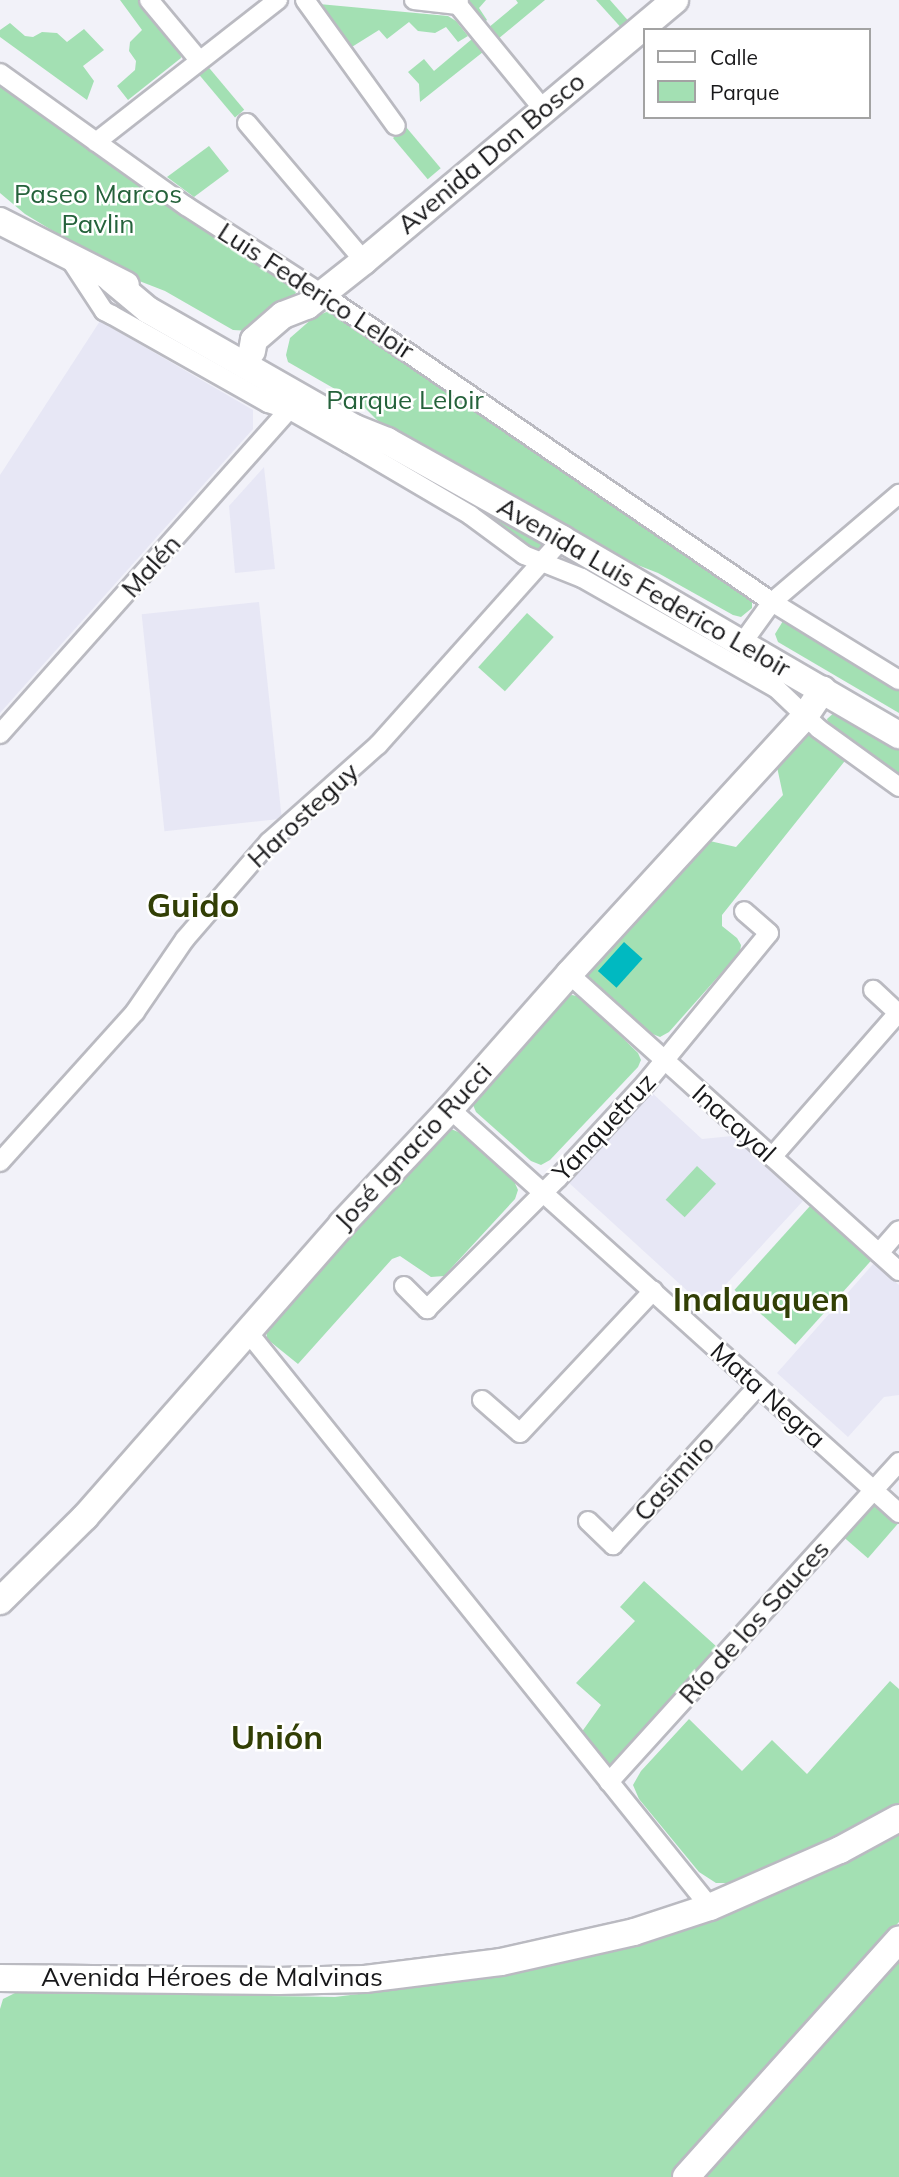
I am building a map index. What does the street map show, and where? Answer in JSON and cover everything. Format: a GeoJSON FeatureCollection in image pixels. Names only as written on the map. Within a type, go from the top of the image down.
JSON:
{"type":"FeatureCollection","features":[{"type":"Feature","properties":{"kind":"main road","name":"Avenida Don Bosco"},"geometry":{"type":"LineString","coordinates":[[246,356],[266,348],[301,320],[315,300],[675,0]]}},
{"type":"Feature","properties":{"kind":"main road","name":"Avenida Luis Federico Leloir"},"geometry":{"type":"LineString","coordinates":[[0,205],[37,238]]}},
{"type":"Feature","properties":{"kind":"main road","name":"Avenida Luis Federico Leloir"},"geometry":{"type":"LineString","coordinates":[[0,221],[111,279],[148,310],[246,356],[360,415],[387,442]]}},
{"type":"Feature","properties":{"kind":"main road","name":"Avenida Luis Federico Leloir"},"geometry":{"type":"LineString","coordinates":[[246,356],[295,404],[387,442],[743,642],[899,734]]}},
{"type":"Feature","properties":{"kind":"main road","name":"José Ignacio Rucci"},"geometry":{"type":"LineString","coordinates":[[0,1601],[85,1517],[353,1212],[450,1109],[569,974],[805,716],[823,689]]}},
{"type":"Feature","properties":{"kind":"main road","name":"Avenida Héroes de Malvinas"},"geometry":{"type":"LineString","coordinates":[[0,1978],[217,1981],[365,1979],[501,1962],[634,1932],[710,1907],[840,1850],[899,1818]]}},
{"type":"Feature","properties":{"kind":"main road"},"geometry":{"type":"LineString","coordinates":[[686,2177],[899,1940]]}},
{"type":"Feature","properties":{"kind":"street"},"geometry":{"type":"LineString","coordinates":[[149,0],[199,60]]}},
{"type":"Feature","properties":{"kind":"street"},"geometry":{"type":"LineString","coordinates":[[96,142],[278,0]]}},
{"type":"Feature","properties":{"kind":"street"},"geometry":{"type":"LineString","coordinates":[[305,0],[396,126]]}},
{"type":"Feature","properties":{"kind":"street"},"geometry":{"type":"LineString","coordinates":[[414,0],[458,2],[542,109]]}},
{"type":"Feature","properties":{"kind":"street","name":"Luis Federico Leloir"},"geometry":{"type":"LineString","coordinates":[[0,73],[315,300],[772,602],[899,680]]}},
{"type":"Feature","properties":{"kind":"street"},"geometry":{"type":"LineString","coordinates":[[247,123],[364,261]]}},
{"type":"Feature","properties":{"kind":"street"},"geometry":{"type":"LineString","coordinates":[[68,256],[104,311],[268,403],[295,404],[501,539],[542,562],[582,578],[776,688],[805,716],[899,787]]}},
{"type":"Feature","properties":{"kind":"street","name":"Malén"},"geometry":{"type":"LineString","coordinates":[[0,734],[295,404]]}},
{"type":"Feature","properties":{"kind":"street"},"geometry":{"type":"LineString","coordinates":[[743,642],[772,602],[899,494]]}},
{"type":"Feature","properties":{"kind":"street","name":"Harosteguy"},"geometry":{"type":"LineString","coordinates":[[0,1162],[135,1012],[185,939],[260,852],[378,745],[562,539]]}},
{"type":"Feature","properties":{"kind":"street","name":"Yanquetruz"},"geometry":{"type":"LineString","coordinates":[[404,1286],[427,1309],[542,1193],[665,1062],[769,933],[744,911]]}},
{"type":"Feature","properties":{"kind":"street","name":"Inacayal"},"geometry":{"type":"LineString","coordinates":[[569,974],[899,1271]]}},
{"type":"Feature","properties":{"kind":"street"},"geometry":{"type":"LineString","coordinates":[[772,1157],[898,1013],[873,990]]}},
{"type":"Feature","properties":{"kind":"street","name":"Mata Negra"},"geometry":{"type":"LineString","coordinates":[[450,1109],[899,1513]]}},
{"type":"Feature","properties":{"kind":"street"},"geometry":{"type":"LineString","coordinates":[[879,1253],[899,1230]]}},
{"type":"Feature","properties":{"kind":"street"},"geometry":{"type":"LineString","coordinates":[[482,1399],[520,1433],[653,1291]]}},
{"type":"Feature","properties":{"kind":"street"},"geometry":{"type":"LineString","coordinates":[[247,1331],[710,1907]]}},
{"type":"Feature","properties":{"kind":"street","name":"Casimiro"},"geometry":{"type":"LineString","coordinates":[[587,1521],[613,1545],[758,1386]]}},
{"type":"Feature","properties":{"kind":"street","name":"Río de los Sauces"},"geometry":{"type":"LineString","coordinates":[[609,1782],[899,1462]]}},
{"type":"Feature","properties":{"kind":"shaded area"},"geometry":{"type":"Polygon","coordinates":[[[100,321],[253,410],[253,429],[0,713],[0,475],[100,321]]]}},
{"type":"Feature","properties":{"kind":"shaded area"},"geometry":{"type":"Polygon","coordinates":[[[264,467],[275,569],[235,573],[229,506],[264,467]]]}},
{"type":"Feature","properties":{"kind":"shaded area"},"geometry":{"type":"Polygon","coordinates":[[[259,602],[282,819],[164,831],[142,614],[259,602]]]}},
{"type":"Feature","properties":{"kind":"shaded area"},"geometry":{"type":"Polygon","coordinates":[[[650,1091],[702,1139],[732,1136],[803,1201],[705,1307],[568,1182],[650,1091]]]}},
{"type":"Feature","properties":{"kind":"shaded area"},"geometry":{"type":"Polygon","coordinates":[[[874,1263],[899,1285],[899,1395],[884,1397],[848,1437],[777,1373],[874,1263]]]}},
{"type":"Feature","properties":{"kind":"green space"},"geometry":{"type":"Polygon","coordinates":[[[120,0],[141,0],[180,48],[181,58],[128,100],[117,86],[135,70],[136,61],[129,51],[130,42],[142,30],[120,0]]]}},
{"type":"Feature","properties":{"kind":"green space"},"geometry":{"type":"Polygon","coordinates":[[[467,0],[486,0],[479,8],[487,20],[481,25],[470,11],[467,0]]]}},
{"type":"Feature","properties":{"kind":"green space"},"geometry":{"type":"Polygon","coordinates":[[[516,0],[545,0],[498,39],[488,28],[518,3],[516,0]]]}},
{"type":"Feature","properties":{"kind":"green space"},"geometry":{"type":"Polygon","coordinates":[[[596,0],[610,0],[632,25],[625,32],[596,0]]]}},
{"type":"Feature","properties":{"kind":"green space"},"geometry":{"type":"Polygon","coordinates":[[[319,4],[448,16],[456,21],[468,36],[458,42],[446,27],[435,33],[418,31],[409,22],[387,39],[379,30],[347,50],[316,6],[319,4]]]}},
{"type":"Feature","properties":{"kind":"green space"},"geometry":{"type":"Polygon","coordinates":[[[10,23],[25,36],[33,37],[42,32],[57,33],[67,42],[84,29],[104,50],[83,66],[94,81],[87,100],[0,37],[0,30],[10,23]]]}},
{"type":"Feature","properties":{"kind":"green space"},"geometry":{"type":"Polygon","coordinates":[[[472,39],[483,52],[420,102],[419,84],[408,72],[424,59],[434,71],[472,39]]]}},
{"type":"Feature","properties":{"kind":"green space"},"geometry":{"type":"Polygon","coordinates":[[[205,63],[244,110],[235,117],[196,71],[205,63]]]}},
{"type":"Feature","properties":{"kind":"green space","name":"Paseo Marcos Pavlin"},"geometry":{"type":"Polygon","coordinates":[[[0,86],[180,213],[291,286],[296,292],[293,300],[251,331],[233,330],[165,291],[129,277],[25,214],[0,193],[0,86]]]}},
{"type":"Feature","properties":{"kind":"green space"},"geometry":{"type":"Polygon","coordinates":[[[406,127],[441,168],[428,179],[393,138],[406,127]]]}},
{"type":"Feature","properties":{"kind":"green space"},"geometry":{"type":"Polygon","coordinates":[[[209,146],[229,171],[194,197],[167,177],[209,146]]]}},
{"type":"Feature","properties":{"kind":"green space","name":"Parque Leloir"},"geometry":{"type":"Polygon","coordinates":[[[329,311],[745,592],[752,598],[752,608],[741,617],[733,615],[658,573],[607,553],[381,424],[361,404],[288,362],[286,355],[290,338],[314,317],[329,311]]]}},
{"type":"Feature","properties":{"kind":"green space"},"geometry":{"type":"Polygon","coordinates":[[[305,408],[543,541],[542,550],[528,550],[305,408]]]}},
{"type":"Feature","properties":{"kind":"green space"},"geometry":{"type":"Polygon","coordinates":[[[527,613],[554,637],[505,691],[478,667],[527,613]]]}},
{"type":"Feature","properties":{"kind":"green space"},"geometry":{"type":"Polygon","coordinates":[[[783,621],[792,622],[899,685],[899,713],[778,642],[775,634],[783,621]]]}},
{"type":"Feature","properties":{"kind":"green space"},"geometry":{"type":"Polygon","coordinates":[[[836,711],[899,745],[899,777],[829,726],[827,719],[836,711]]]}},
{"type":"Feature","properties":{"kind":"green space"},"geometry":{"type":"Polygon","coordinates":[[[803,726],[848,757],[722,915],[722,926],[737,938],[741,945],[740,952],[669,1032],[660,1037],[650,1033],[588,979],[585,970],[701,839],[736,847],[783,795],[774,753],[803,726]]]}},
{"type":"Feature","properties":{"kind":"green space"},"geometry":{"type":"Polygon","coordinates":[[[563,997],[581,997],[638,1053],[641,1060],[638,1067],[550,1160],[541,1165],[531,1161],[476,1112],[473,1105],[476,1097],[563,997]]]}},
{"type":"Feature","properties":{"kind":"green space"},"geometry":{"type":"Polygon","coordinates":[[[451,1129],[463,1134],[514,1181],[518,1190],[515,1199],[444,1276],[431,1277],[400,1256],[392,1259],[298,1364],[267,1339],[266,1329],[437,1134],[451,1129]]]}},
{"type":"Feature","properties":{"kind":"green space"},"geometry":{"type":"Polygon","coordinates":[[[697,1166],[716,1184],[685,1217],[666,1200],[697,1166]]]}},
{"type":"Feature","properties":{"kind":"green space"},"geometry":{"type":"Polygon","coordinates":[[[810,1206],[871,1261],[795,1345],[734,1290],[810,1206]]]}},
{"type":"Feature","properties":{"kind":"green space"},"geometry":{"type":"Polygon","coordinates":[[[873,1499],[899,1522],[868,1558],[842,1535],[873,1499]]]}},
{"type":"Feature","properties":{"kind":"green space"},"geometry":{"type":"Polygon","coordinates":[[[644,1581],[717,1647],[609,1768],[581,1733],[601,1705],[576,1683],[635,1621],[620,1607],[644,1581]]]}},
{"type":"Feature","properties":{"kind":"green space"},"geometry":{"type":"Polygon","coordinates":[[[890,1681],[899,1689],[899,1804],[836,1838],[735,1883],[716,1883],[699,1872],[639,1799],[633,1785],[641,1771],[689,1719],[742,1771],[772,1740],[807,1774],[890,1681]]]}},
{"type":"Feature","properties":{"kind":"green space"},"geometry":{"type":"Polygon","coordinates":[[[899,1832],[899,1922],[671,2177],[0,2177],[0,2009],[3,1999],[17,1992],[335,1997],[500,1976],[640,1944],[719,1918],[798,1885],[899,1832]]]}},
{"type":"Feature","properties":{"kind":"green space"},"geometry":{"type":"Polygon","coordinates":[[[899,1957],[899,2177],[700,2177],[899,1957]]]}},
{"type":"Feature","properties":{"kind":"water"},"geometry":{"type":"Polygon","coordinates":[[[624,942],[643,959],[616,988],[598,971],[624,942]]]}},
{"type":"Feature","properties":{"kind":"district","name":"Guido"},"geometry":{"type":"Point","coordinates":[193,905]}},
{"type":"Feature","properties":{"kind":"district","name":"Inalauquen"},"geometry":{"type":"Point","coordinates":[761,1299]}},
{"type":"Feature","properties":{"kind":"district","name":"Unión"},"geometry":{"type":"Point","coordinates":[277,1737]}}]}
